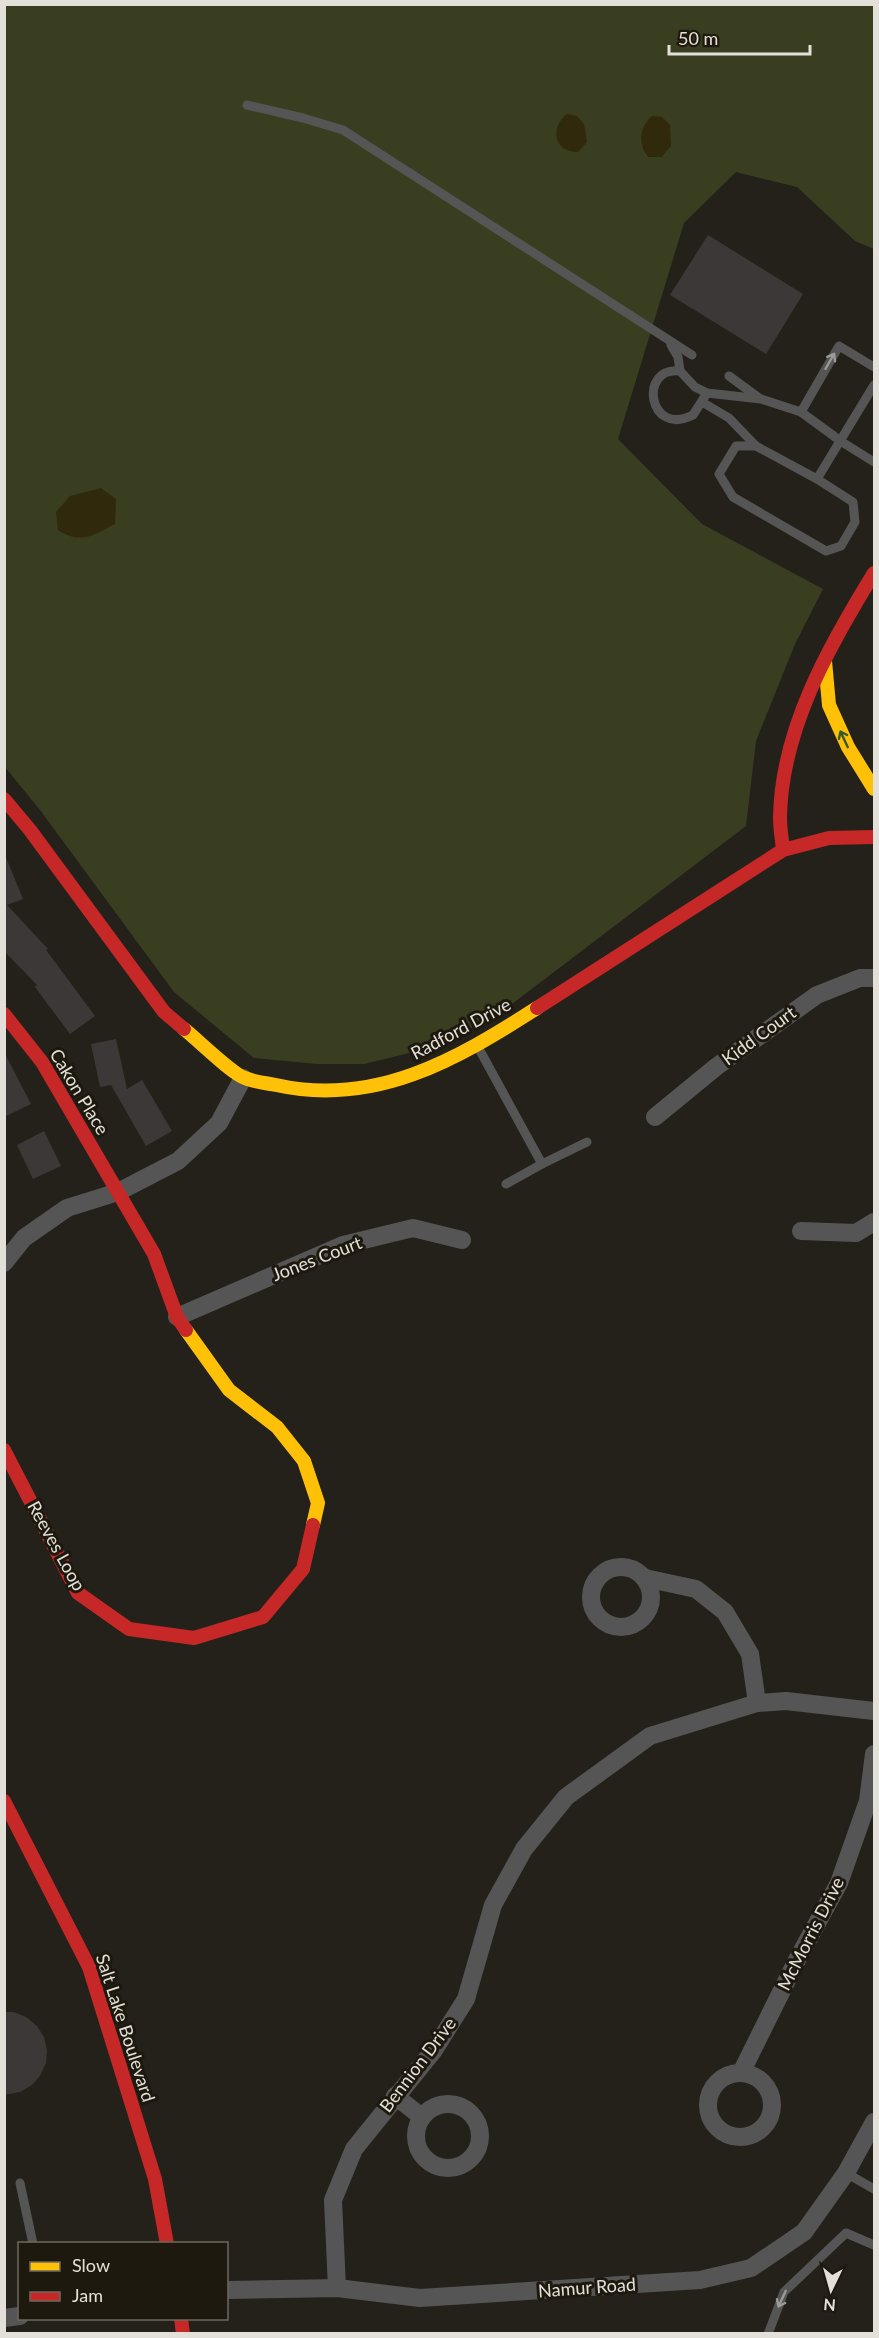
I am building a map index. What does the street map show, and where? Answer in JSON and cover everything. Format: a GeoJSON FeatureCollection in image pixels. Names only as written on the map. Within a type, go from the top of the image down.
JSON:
{"type":"FeatureCollection","features":[{"type":"Feature","properties":{"kind":"street"},"geometry":{"type":"LineString","coordinates":[[783,850],[779,816],[787,756],[799,718],[825,657],[874,573]]}},
{"type":"Feature","properties":{"kind":"street"},"geometry":{"type":"LineString","coordinates":[[825,657],[828,705],[848,747],[874,789]]}},
{"type":"Feature","properties":{"kind":"street","name":"Radford Drive"},"geometry":{"type":"LineString","coordinates":[[4,799],[30,830],[164,1012],[243,1078],[303,1091],[351,1090],[421,1073],[477,1045],[783,850],[829,838],[874,837]]}},
{"type":"Feature","properties":{"kind":"street","name":"Kidd Court"},"geometry":{"type":"LineString","coordinates":[[656,1117],[716,1067],[817,995],[860,978],[874,978]]}},
{"type":"Feature","properties":{"kind":"street","name":"Cakon Place"},"geometry":{"type":"LineString","coordinates":[[4,1014],[42,1062],[117,1192]]}},
{"type":"Feature","properties":{"kind":"street"},"geometry":{"type":"LineString","coordinates":[[4,1263],[24,1238],[67,1208],[117,1192],[178,1161],[219,1123],[243,1078]]}},
{"type":"Feature","properties":{"kind":"street","name":"Reeves Loop"},"geometry":{"type":"LineString","coordinates":[[4,1450],[78,1593],[129,1629],[194,1638],[263,1617],[303,1569],[318,1503],[304,1461],[277,1427],[229,1390],[177,1317],[154,1254],[117,1192]]}},
{"type":"Feature","properties":{"kind":"street"},"geometry":{"type":"LineString","coordinates":[[801,1231],[856,1233],[874,1222]]}},
{"type":"Feature","properties":{"kind":"street","name":"Jones Court"},"geometry":{"type":"LineString","coordinates":[[177,1317],[344,1245],[413,1228],[462,1240]]}},
{"type":"Feature","properties":{"kind":"street"},"geometry":{"type":"LineString","coordinates":[[645,1578],[696,1589],[725,1612],[750,1654],[757,1703]]}},
{"type":"Feature","properties":{"kind":"street","name":"Bennion Drive"},"geometry":{"type":"LineString","coordinates":[[337,2288],[333,2200],[354,2149],[434,2050],[466,2000],[493,1905],[524,1849],[566,1797],[650,1736],[757,1703],[786,1701],[874,1710]]}},
{"type":"Feature","properties":{"kind":"street","name":"McMorris Drive"},"geometry":{"type":"LineString","coordinates":[[741,2073],[798,1958],[840,1883],[867,1801],[874,1754]]}},
{"type":"Feature","properties":{"kind":"street","name":"Salt Lake Boulevard"},"geometry":{"type":"LineString","coordinates":[[4,1801],[89,1967],[155,2179],[167,2242]]}},
{"type":"Feature","properties":{"kind":"street"},"geometry":{"type":"LineString","coordinates":[[395,2096],[423,2117]]}},
{"type":"Feature","properties":{"kind":"street","name":"Namur Road"},"geometry":{"type":"LineString","coordinates":[[228,2290],[337,2288],[420,2298],[700,2280],[751,2268],[804,2232],[846,2173],[874,2122]]}},
{"type":"Feature","properties":{"kind":"lane"},"geometry":{"type":"LineString","coordinates":[[247,105],[343,130],[692,355]]}},
{"type":"Feature","properties":{"kind":"lane"},"geometry":{"type":"LineString","coordinates":[[668,341],[678,357],[680,371],[756,446],[818,479],[853,502],[855,522],[842,546],[826,551],[733,497],[719,474],[735,446],[756,446]]}},
{"type":"Feature","properties":{"kind":"lane"},"geometry":{"type":"LineString","coordinates":[[801,412],[838,346],[874,367]]}},
{"type":"Feature","properties":{"kind":"lane"},"geometry":{"type":"LineString","coordinates":[[680,371],[672,370],[664,374],[654,387],[652,394],[657,410],[670,419],[686,419],[693,415],[704,397]]}},
{"type":"Feature","properties":{"kind":"lane"},"geometry":{"type":"LineString","coordinates":[[729,376],[761,399]]}},
{"type":"Feature","properties":{"kind":"lane"},"geometry":{"type":"LineString","coordinates":[[818,479],[874,385]]}},
{"type":"Feature","properties":{"kind":"lane"},"geometry":{"type":"LineString","coordinates":[[704,397],[761,399],[801,412],[874,462]]}},
{"type":"Feature","properties":{"kind":"lane"},"geometry":{"type":"LineString","coordinates":[[477,1045],[543,1164]]}},
{"type":"Feature","properties":{"kind":"lane"},"geometry":{"type":"LineString","coordinates":[[506,1184],[587,1142]]}},
{"type":"Feature","properties":{"kind":"lane"},"geometry":{"type":"LineString","coordinates":[[846,2173],[874,2189]]}},
{"type":"Feature","properties":{"kind":"lane"},"geometry":{"type":"LineString","coordinates":[[20,2183],[33,2242]]}},
{"type":"Feature","properties":{"kind":"lane"},"geometry":{"type":"LineString","coordinates":[[768,2334],[784,2292],[846,2233],[874,2245]]}},
{"type":"Feature","properties":{"kind":"green space"},"geometry":{"type":"Polygon","coordinates":[[[4,5],[874,5],[874,249],[855,241],[797,187],[736,172],[684,223],[618,439],[702,524],[823,589],[795,644],[756,741],[746,826],[500,1013],[434,1047],[364,1064],[317,1064],[254,1058],[174,992],[40,810],[5,767],[4,5]]]}},
{"type":"Feature","properties":{"kind":"sand"},"geometry":{"type":"Polygon","coordinates":[[[567,114],[577,116],[584,124],[587,142],[578,152],[563,148],[557,138],[558,125],[567,114]]]}},
{"type":"Feature","properties":{"kind":"sand"},"geometry":{"type":"Polygon","coordinates":[[[652,116],[662,117],[670,125],[671,146],[662,157],[648,157],[642,146],[641,135],[652,116]]]}},
{"type":"Feature","properties":{"kind":"sand"},"geometry":{"type":"Polygon","coordinates":[[[101,488],[116,499],[115,524],[94,535],[81,538],[58,530],[56,512],[70,496],[101,488]]]}},
{"type":"Feature","properties":{"kind":"building"},"geometry":{"type":"Polygon","coordinates":[[[708,235],[803,294],[766,354],[670,295],[708,235]]]}},
{"type":"Feature","properties":{"kind":"building"},"geometry":{"type":"Polygon","coordinates":[[[5,855],[23,899],[7,905],[48,949],[46,950],[95,1016],[70,1034],[35,987],[37,985],[4,951],[5,855]]]}},
{"type":"Feature","properties":{"kind":"building"},"geometry":{"type":"Polygon","coordinates":[[[116,1039],[127,1089],[142,1080],[172,1131],[146,1146],[111,1085],[100,1087],[91,1044],[116,1039]]]}},
{"type":"Feature","properties":{"kind":"building"},"geometry":{"type":"Polygon","coordinates":[[[4,1052],[31,1104],[4,1117],[4,1052]]]}},
{"type":"Feature","properties":{"kind":"building"},"geometry":{"type":"Polygon","coordinates":[[[44,1131],[61,1166],[33,1179],[17,1145],[44,1131]]]}},
{"type":"Feature","properties":{"kind":"building"},"geometry":{"type":"Polygon","coordinates":[[[4,2012],[14,2012],[26,2017],[37,2026],[44,2037],[47,2050],[46,2063],[40,2076],[32,2085],[20,2092],[4,2095],[4,2012]]]}},
{"type":"Feature","properties":{"kind":"traffic: slow"},"geometry":{"type":"LineString","coordinates":[[825,661],[829,705],[848,747],[874,789]]}},
{"type":"Feature","properties":{"kind":"traffic: slow"},"geometry":{"type":"LineString","coordinates":[[184,1029],[232,1070],[249,1079],[312,1090],[347,1090],[381,1084],[445,1061],[537,1008]]}},
{"type":"Feature","properties":{"kind":"traffic: slow"},"geometry":{"type":"LineString","coordinates":[[186,1330],[229,1390],[277,1427],[304,1461],[318,1503],[313,1525]]}},
{"type":"Feature","properties":{"kind":"traffic: jam"},"geometry":{"type":"LineString","coordinates":[[783,850],[780,818],[782,785],[798,721],[825,659],[874,573]]}},
{"type":"Feature","properties":{"kind":"traffic: jam"},"geometry":{"type":"LineString","coordinates":[[4,799],[30,830],[164,1012],[184,1029]]}},
{"type":"Feature","properties":{"kind":"traffic: jam"},"geometry":{"type":"LineString","coordinates":[[537,1008],[783,850],[829,838],[874,837]]}},
{"type":"Feature","properties":{"kind":"traffic: jam"},"geometry":{"type":"LineString","coordinates":[[4,1014],[42,1062],[154,1254],[177,1317],[186,1330]]}},
{"type":"Feature","properties":{"kind":"traffic: jam"},"geometry":{"type":"LineString","coordinates":[[4,1450],[78,1593],[129,1629],[194,1638],[263,1617],[303,1569],[313,1525]]}},
{"type":"Feature","properties":{"kind":"traffic: jam"},"geometry":{"type":"LineString","coordinates":[[4,1801],[89,1967],[155,2179],[167,2242]]}},
{"type":"Feature","properties":{"kind":"traffic: jam"},"geometry":{"type":"LineString","coordinates":[[181,2320],[183,2334]]}}]}
